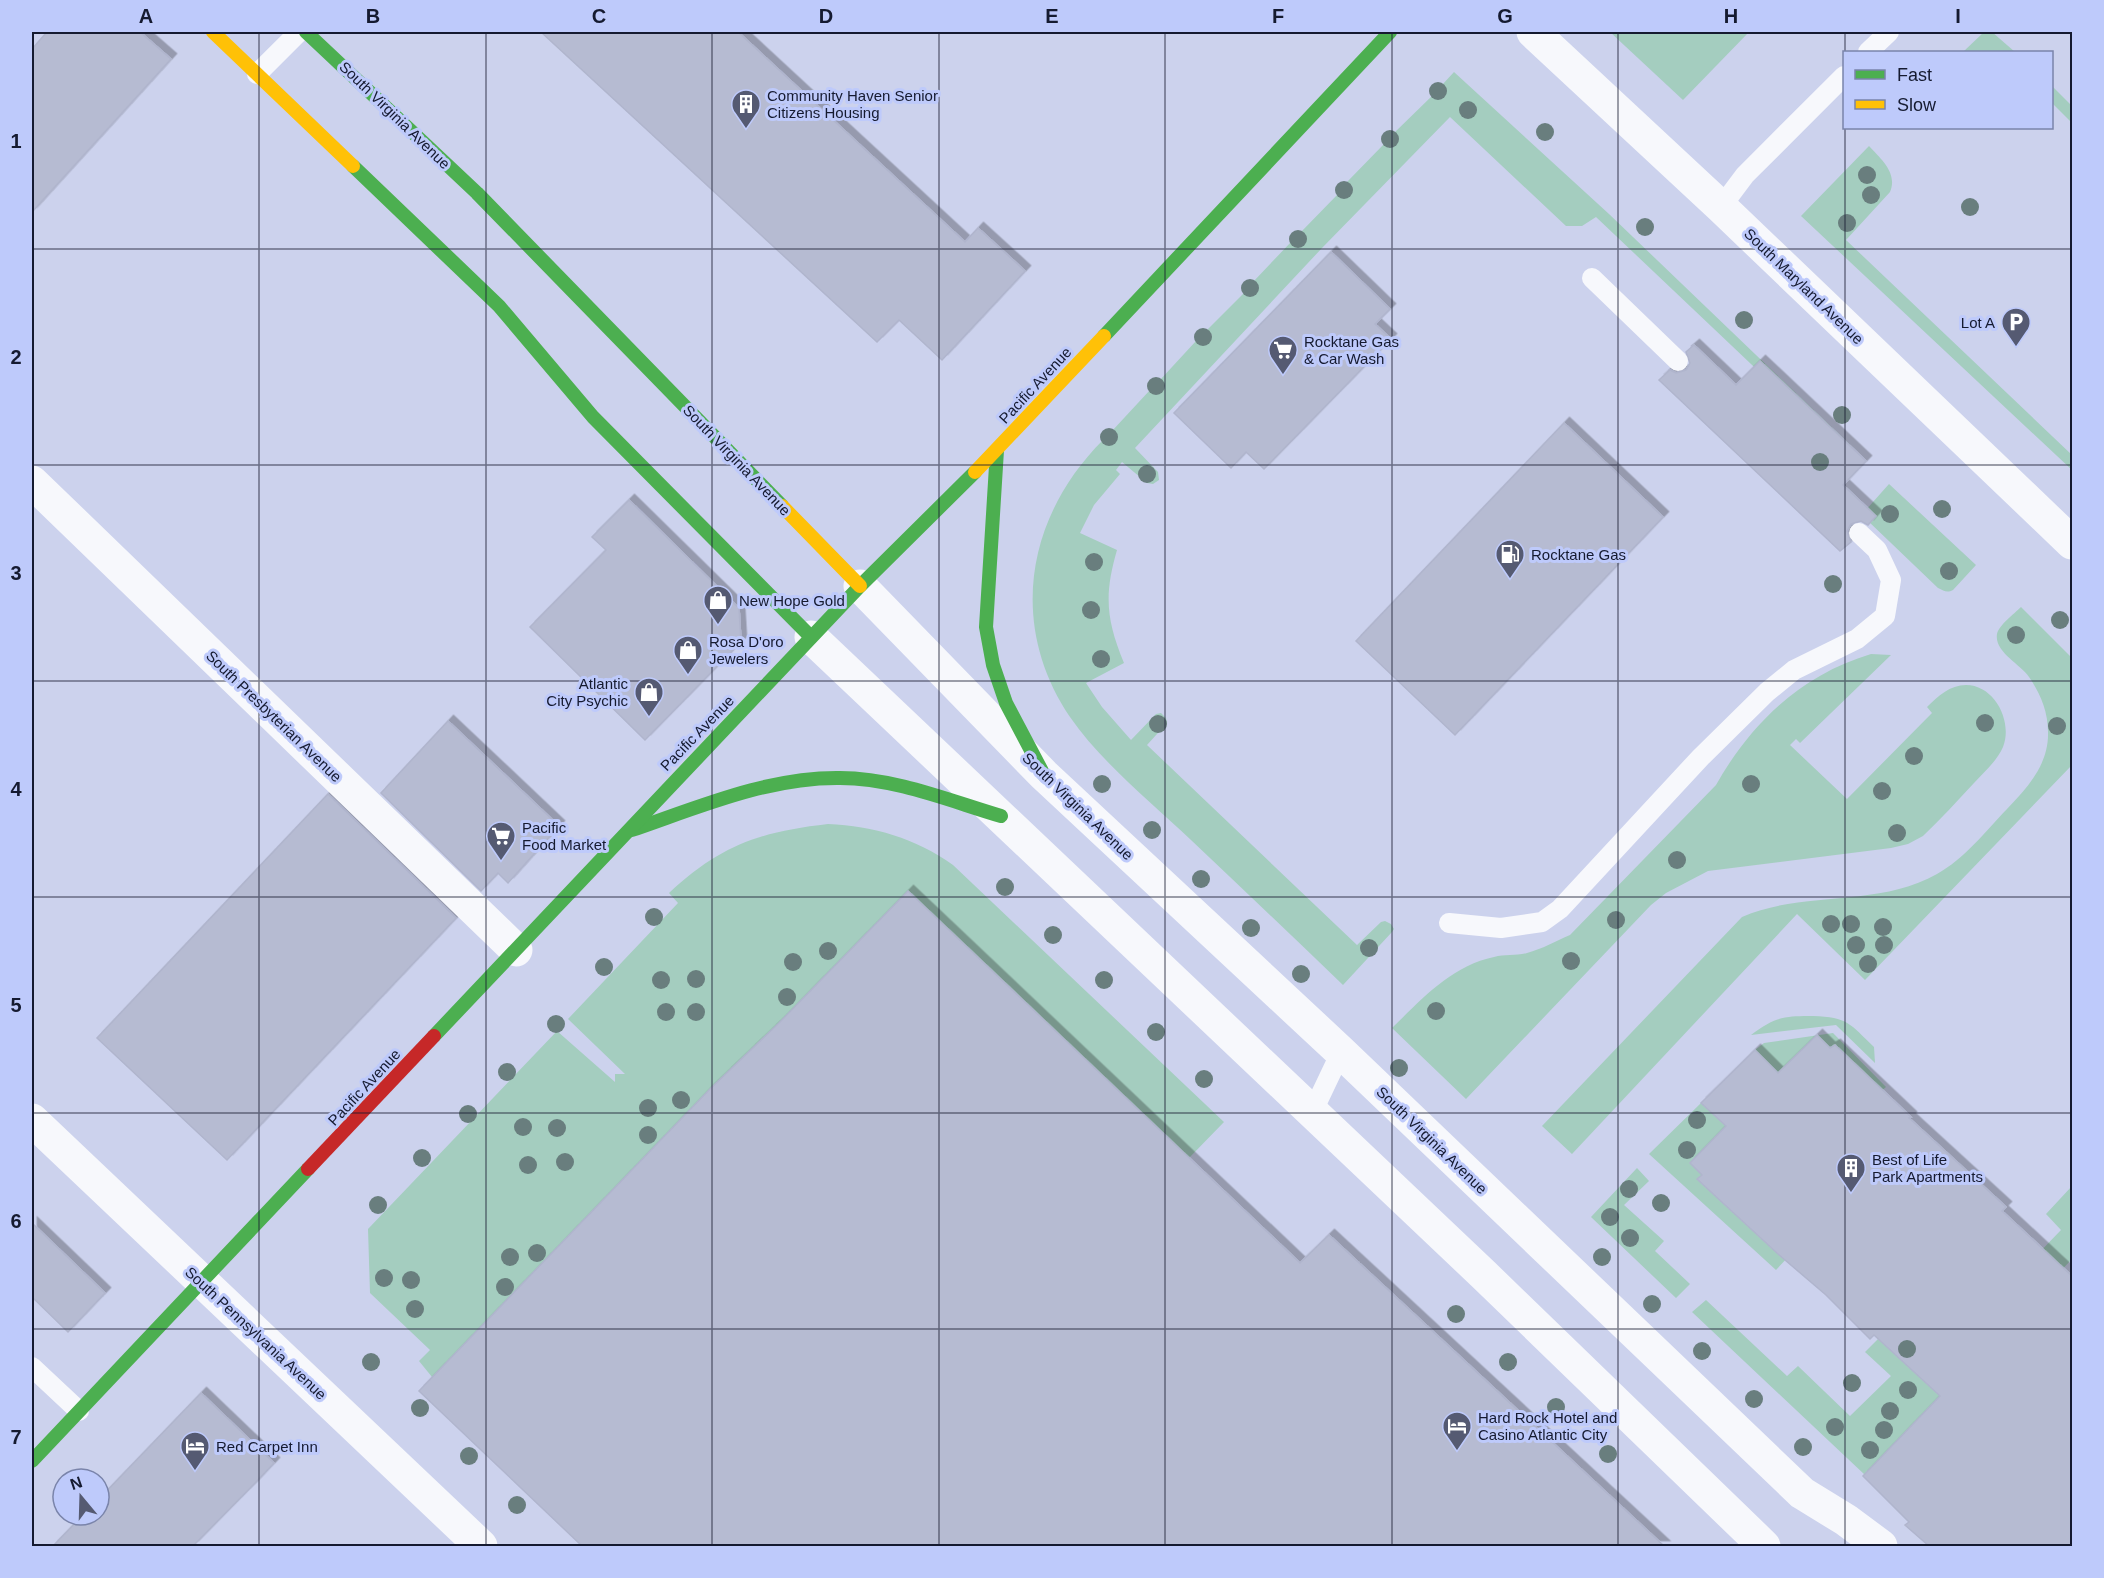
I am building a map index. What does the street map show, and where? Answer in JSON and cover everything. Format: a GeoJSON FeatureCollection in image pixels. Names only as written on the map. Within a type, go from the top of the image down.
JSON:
{"type":"FeatureCollection","features":[{"type":"Feature","properties":{"kind":"street"},"geometry":{"type":"LineString","coordinates":[[213,32],[499,306],[593,417],[811,637],[1491,1282],[1764,1546]]}},
{"type":"Feature","properties":{"kind":"street","name":"South Virginia Avenue"},"geometry":{"type":"LineString","coordinates":[[306,32],[477,193],[1044,776],[1341,1052],[1802,1493],[1846,1520],[1864,1542]]}},
{"type":"Feature","properties":{"kind":"street","name":"Pacific Avenue"},"geometry":{"type":"LineString","coordinates":[[32,1461],[811,637],[997,450],[1390,32]]}},
{"type":"Feature","properties":{"kind":"street","name":"South Maryland Avenue"},"geometry":{"type":"LineString","coordinates":[[1533,32],[1721,207],[2073,543]]}},
{"type":"Feature","properties":{"kind":"street"},"geometry":{"type":"LineString","coordinates":[[997,450],[986,627],[993,665],[1006,703],[1044,776]]}},
{"type":"Feature","properties":{"kind":"street","name":"South Presbyterian Avenue"},"geometry":{"type":"LineString","coordinates":[[32,483],[516,950]]}},
{"type":"Feature","properties":{"kind":"street"},"geometry":{"type":"LineString","coordinates":[[627,831],[780,783],[831,778],[872,780],[1001,816]]}},
{"type":"Feature","properties":{"kind":"street","name":"South Pennsylvania Avenue"},"geometry":{"type":"LineString","coordinates":[[32,1120],[481,1546]]}},
{"type":"Feature","properties":{"kind":"lane"},"geometry":{"type":"LineString","coordinates":[[257,74],[299,32]]}},
{"type":"Feature","properties":{"kind":"lane"},"geometry":{"type":"LineString","coordinates":[[1869,51],[1889,32]]}},
{"type":"Feature","properties":{"kind":"lane"},"geometry":{"type":"LineString","coordinates":[[1721,207],[1745,176],[1843,78]]}},
{"type":"Feature","properties":{"kind":"lane"},"geometry":{"type":"LineString","coordinates":[[1592,278],[1678,361]]}},
{"type":"Feature","properties":{"kind":"lane"},"geometry":{"type":"LineString","coordinates":[[1449,923],[1501,928],[1542,922],[1560,909],[1701,757],[1767,692],[1794,670],[1857,639],[1885,616],[1891,580],[1877,550],[1859,533]]}},
{"type":"Feature","properties":{"kind":"lane"},"geometry":{"type":"LineString","coordinates":[[1312,1113],[1341,1052]]}},
{"type":"Feature","properties":{"kind":"lane"},"geometry":{"type":"LineString","coordinates":[[32,1367],[79,1411]]}},
{"type":"Feature","properties":{"kind":"green space"},"geometry":{"type":"Polygon","coordinates":[[[1610,32],[1749,32],[1683,100],[1610,32]]]}},
{"type":"Feature","properties":{"kind":"green space"},"geometry":{"type":"Polygon","coordinates":[[[1984,32],[1992,32],[2014,51],[1964,51],[1984,32]]]}},
{"type":"Feature","properties":{"kind":"green space"},"geometry":{"type":"Polygon","coordinates":[[[1454,72],[1609,214],[1850,445],[1825,470],[1829,438],[1596,217],[1582,226],[1566,226],[1450,117],[1322,248],[1135,448],[1158,472],[1159,480],[1153,484],[1147,483],[1122,462],[1116,470],[1120,474],[1094,505],[1080,533],[1117,550],[1110,580],[1109,607],[1113,633],[1124,663],[1086,683],[1102,707],[1131,740],[1156,714],[1161,713],[1167,723],[1147,745],[1357,945],[1381,922],[1391,924],[1394,929],[1343,985],[1128,782],[1082,734],[1050,682],[1038,646],[1033,609],[1034,573],[1042,537],[1057,503],[1077,470],[1103,440],[1109,444],[1118,436],[1112,431],[1150,390],[1156,395],[1165,386],[1160,380],[1196,341],[1202,345],[1212,335],[1207,330],[1245,292],[1251,296],[1259,287],[1253,282],[1291,242],[1296,247],[1306,237],[1301,232],[1338,194],[1343,197],[1353,187],[1347,182],[1384,144],[1389,148],[1399,139],[1394,133],[1433,95],[1438,99],[1446,89],[1442,85],[1454,72]]]}},
{"type":"Feature","properties":{"kind":"green space"},"geometry":{"type":"Polygon","coordinates":[[[2053,87],[2072,106],[2072,123],[2053,104],[2053,87]]]}},
{"type":"Feature","properties":{"kind":"green space"},"geometry":{"type":"Polygon","coordinates":[[[1869,146],[1887,167],[1892,185],[1890,192],[1846,240],[2072,455],[2072,470],[1801,216],[1869,146]]]}},
{"type":"Feature","properties":{"kind":"green space"},"geometry":{"type":"Polygon","coordinates":[[[1889,484],[1976,565],[1953,590],[1944,591],[1938,588],[1867,520],[1865,511],[1889,484]]]}},
{"type":"Feature","properties":{"kind":"green space"},"geometry":{"type":"Polygon","coordinates":[[[2021,607],[2072,658],[2072,765],[1865,980],[1797,914],[1572,1154],[1542,1126],[1742,917],[1790,904],[1865,895],[1914,885],[1937,874],[1956,861],[2022,792],[2041,765],[2047,744],[2048,724],[2037,689],[2025,672],[2003,652],[1997,640],[2001,627],[2021,607]]]}},
{"type":"Feature","properties":{"kind":"green space"},"geometry":{"type":"Polygon","coordinates":[[[1871,654],[1891,655],[1800,743],[1796,739],[1790,745],[1847,799],[1932,713],[1927,707],[1950,689],[1966,685],[1985,691],[1993,698],[2003,716],[2006,727],[2005,737],[2003,747],[1997,757],[1923,836],[1908,844],[1891,848],[1708,871],[1666,893],[1651,905],[1466,1099],[1392,1028],[1438,985],[1464,968],[1494,957],[1533,951],[1570,935],[1716,785],[1745,741],[1780,704],[1800,688],[1822,675],[1871,654]]]}},
{"type":"Feature","properties":{"kind":"green space"},"geometry":{"type":"Polygon","coordinates":[[[828,824],[862,827],[894,835],[924,847],[953,865],[1224,1122],[1189,1158],[908,891],[779,1023],[710,1089],[432,1377],[419,1361],[430,1350],[370,1293],[368,1229],[557,1031],[615,1082],[615,1074],[625,1074],[568,1019],[678,903],[669,893],[706,863],[742,844],[781,831],[828,824]]]}},
{"type":"Feature","properties":{"kind":"green space"},"geometry":{"type":"Polygon","coordinates":[[[1813,1016],[1834,1018],[1848,1023],[1874,1047],[1875,1063],[1836,1025],[1751,1035],[1767,1024],[1780,1019],[1813,1016]]]}},
{"type":"Feature","properties":{"kind":"green space"},"geometry":{"type":"Polygon","coordinates":[[[1833,1033],[1886,1087],[1878,1094],[1863,1071],[1835,1045],[1764,1087],[1755,1050],[1764,1043],[1833,1033]]]}},
{"type":"Feature","properties":{"kind":"green space"},"geometry":{"type":"Polygon","coordinates":[[[1701,1103],[1716,1116],[1735,1117],[1690,1163],[1702,1175],[1698,1179],[1771,1248],[1789,1256],[1776,1270],[1649,1154],[1701,1103]]]}},
{"type":"Feature","properties":{"kind":"green space"},"geometry":{"type":"Polygon","coordinates":[[[1637,1168],[1649,1181],[1624,1205],[1664,1241],[1655,1251],[1690,1284],[1676,1298],[1591,1217],[1637,1168]]]}},
{"type":"Feature","properties":{"kind":"green space"},"geometry":{"type":"Polygon","coordinates":[[[2072,1186],[2072,1259],[2039,1294],[2031,1261],[2061,1230],[2046,1214],[2072,1186]]]}},
{"type":"Feature","properties":{"kind":"green space"},"geometry":{"type":"Polygon","coordinates":[[[1706,1300],[1787,1376],[1798,1366],[1850,1416],[1891,1376],[1865,1352],[1878,1339],[1888,1347],[1992,1341],[1865,1475],[1692,1312],[1706,1300]]]}},
{"type":"Feature","properties":{"kind":"building"},"geometry":{"type":"Polygon","coordinates":[[[47,32],[140,32],[171,59],[32,212],[32,49],[47,32]]]}},
{"type":"Feature","properties":{"kind":"building","name":"Community Haven Senior Citizens Housing"},"geometry":{"type":"Polygon","coordinates":[[[541,32],[738,32],[965,242],[978,228],[1025,271],[942,360],[899,320],[877,342],[541,32]]]}},
{"type":"Feature","properties":{"kind":"building","name":"Rocktane Gas & Car Wash"},"geometry":{"type":"Polygon","coordinates":[[[1331,252],[1390,309],[1375,324],[1391,339],[1264,469],[1246,452],[1231,468],[1174,413],[1331,252]]]}},
{"type":"Feature","properties":{"kind":"building"},"geometry":{"type":"Polygon","coordinates":[[[1694,345],[1736,385],[1760,361],[1866,461],[1843,485],[1876,516],[1868,525],[1861,521],[1851,524],[1847,531],[1851,542],[1840,551],[1659,380],[1670,370],[1676,373],[1686,370],[1690,363],[1686,352],[1694,345]]]}},
{"type":"Feature","properties":{"kind":"building","name":"Rocktane Gas"},"geometry":{"type":"Polygon","coordinates":[[[1564,423],[1663,517],[1455,735],[1356,641],[1564,423]]]}},
{"type":"Feature","properties":{"kind":"building"},"geometry":{"type":"Polygon","coordinates":[[[629,500],[739,608],[741,642],[645,740],[530,627],[606,550],[592,537],[629,500]]]}},
{"type":"Feature","properties":{"kind":"building"},"geometry":{"type":"Polygon","coordinates":[[[448,721],[559,826],[508,883],[498,873],[481,891],[381,793],[448,721]]]}},
{"type":"Feature","properties":{"kind":"building"},"geometry":{"type":"Polygon","coordinates":[[[328,794],[456,918],[227,1160],[97,1038],[328,794]]]}},
{"type":"Feature","properties":{"kind":"building"},"geometry":{"type":"Polygon","coordinates":[[[908,891],[1300,1263],[1329,1235],[1664,1546],[582,1546],[419,1391],[710,1089],[779,1023],[908,891]]]}},
{"type":"Feature","properties":{"kind":"building"},"geometry":{"type":"Polygon","coordinates":[[[1817,1035],[1830,1048],[1835,1045],[1911,1117],[1909,1118],[2006,1207],[2002,1211],[2073,1277],[2073,1546],[1929,1546],[1905,1525],[1909,1522],[1863,1476],[1940,1396],[1874,1335],[1870,1339],[1826,1295],[1697,1179],[1702,1175],[1690,1163],[1726,1126],[1701,1103],[1755,1050],[1778,1073],[1817,1035]]]}},
{"type":"Feature","properties":{"kind":"building"},"geometry":{"type":"Polygon","coordinates":[[[32,1223],[105,1293],[68,1332],[32,1297],[32,1223]]]}},
{"type":"Feature","properties":{"kind":"building","name":"Red Carpet Inn"},"geometry":{"type":"Polygon","coordinates":[[[201,1393],[274,1463],[193,1546],[53,1546],[71,1527],[111,1527],[111,1487],[201,1393]]]}},
{"type":"Feature","properties":{"kind":"traffic: fast"},"geometry":{"type":"LineString","coordinates":[[306,32],[477,193],[782,506]]}},
{"type":"Feature","properties":{"kind":"traffic: fast"},"geometry":{"type":"LineString","coordinates":[[1104,336],[1390,32]]}},
{"type":"Feature","properties":{"kind":"traffic: fast"},"geometry":{"type":"LineString","coordinates":[[353,166],[499,306],[593,417],[811,637]]}},
{"type":"Feature","properties":{"kind":"traffic: fast"},"geometry":{"type":"LineString","coordinates":[[997,450],[986,627],[993,665],[1006,703],[1044,775]]}},
{"type":"Feature","properties":{"kind":"traffic: fast"},"geometry":{"type":"LineString","coordinates":[[434,1036],[860,586],[975,472]]}},
{"type":"Feature","properties":{"kind":"traffic: fast"},"geometry":{"type":"LineString","coordinates":[[632,830],[734,795],[787,782],[813,779],[861,779],[902,786],[1001,816]]}},
{"type":"Feature","properties":{"kind":"traffic: fast"},"geometry":{"type":"LineString","coordinates":[[32,1461],[308,1169]]}},
{"type":"Feature","properties":{"kind":"traffic: slow"},"geometry":{"type":"LineString","coordinates":[[213,32],[353,166]]}},
{"type":"Feature","properties":{"kind":"traffic: slow"},"geometry":{"type":"LineString","coordinates":[[975,472],[1104,336]]}},
{"type":"Feature","properties":{"kind":"traffic: slow"},"geometry":{"type":"LineString","coordinates":[[782,506],[860,586]]}},
{"type":"Feature","properties":{"kind":"traffic: jam"},"geometry":{"type":"LineString","coordinates":[[308,1169],[434,1036]]}},
{"type":"Feature","properties":{"kind":"place","name":"Community Haven Senior Citizens Housing"},"geometry":{"type":"Point","coordinates":[746,130]}},
{"type":"Feature","properties":{"kind":"place","name":"Lot A"},"geometry":{"type":"Point","coordinates":[2016,348]}},
{"type":"Feature","properties":{"kind":"place","name":"Rocktane Gas & Car Wash"},"geometry":{"type":"Point","coordinates":[1283,376]}},
{"type":"Feature","properties":{"kind":"place","name":"Rocktane Gas"},"geometry":{"type":"Point","coordinates":[1510,580]}},
{"type":"Feature","properties":{"kind":"place","name":"New Hope Gold"},"geometry":{"type":"Point","coordinates":[718,626]}},
{"type":"Feature","properties":{"kind":"place","name":"Rosa D'oro Jewelers"},"geometry":{"type":"Point","coordinates":[688,676]}},
{"type":"Feature","properties":{"kind":"place","name":"Atlantic City Psychic"},"geometry":{"type":"Point","coordinates":[649,718]}},
{"type":"Feature","properties":{"kind":"place","name":"Pacific Food Market"},"geometry":{"type":"Point","coordinates":[501,862]}},
{"type":"Feature","properties":{"kind":"place","name":"Best of Life Park Apartments"},"geometry":{"type":"Point","coordinates":[1851,1194]}},
{"type":"Feature","properties":{"kind":"place","name":"Hard Rock Hotel and Casino Atlantic City"},"geometry":{"type":"Point","coordinates":[1457,1452]}},
{"type":"Feature","properties":{"kind":"place","name":"Red Carpet Inn"},"geometry":{"type":"Point","coordinates":[195,1472]}}]}
